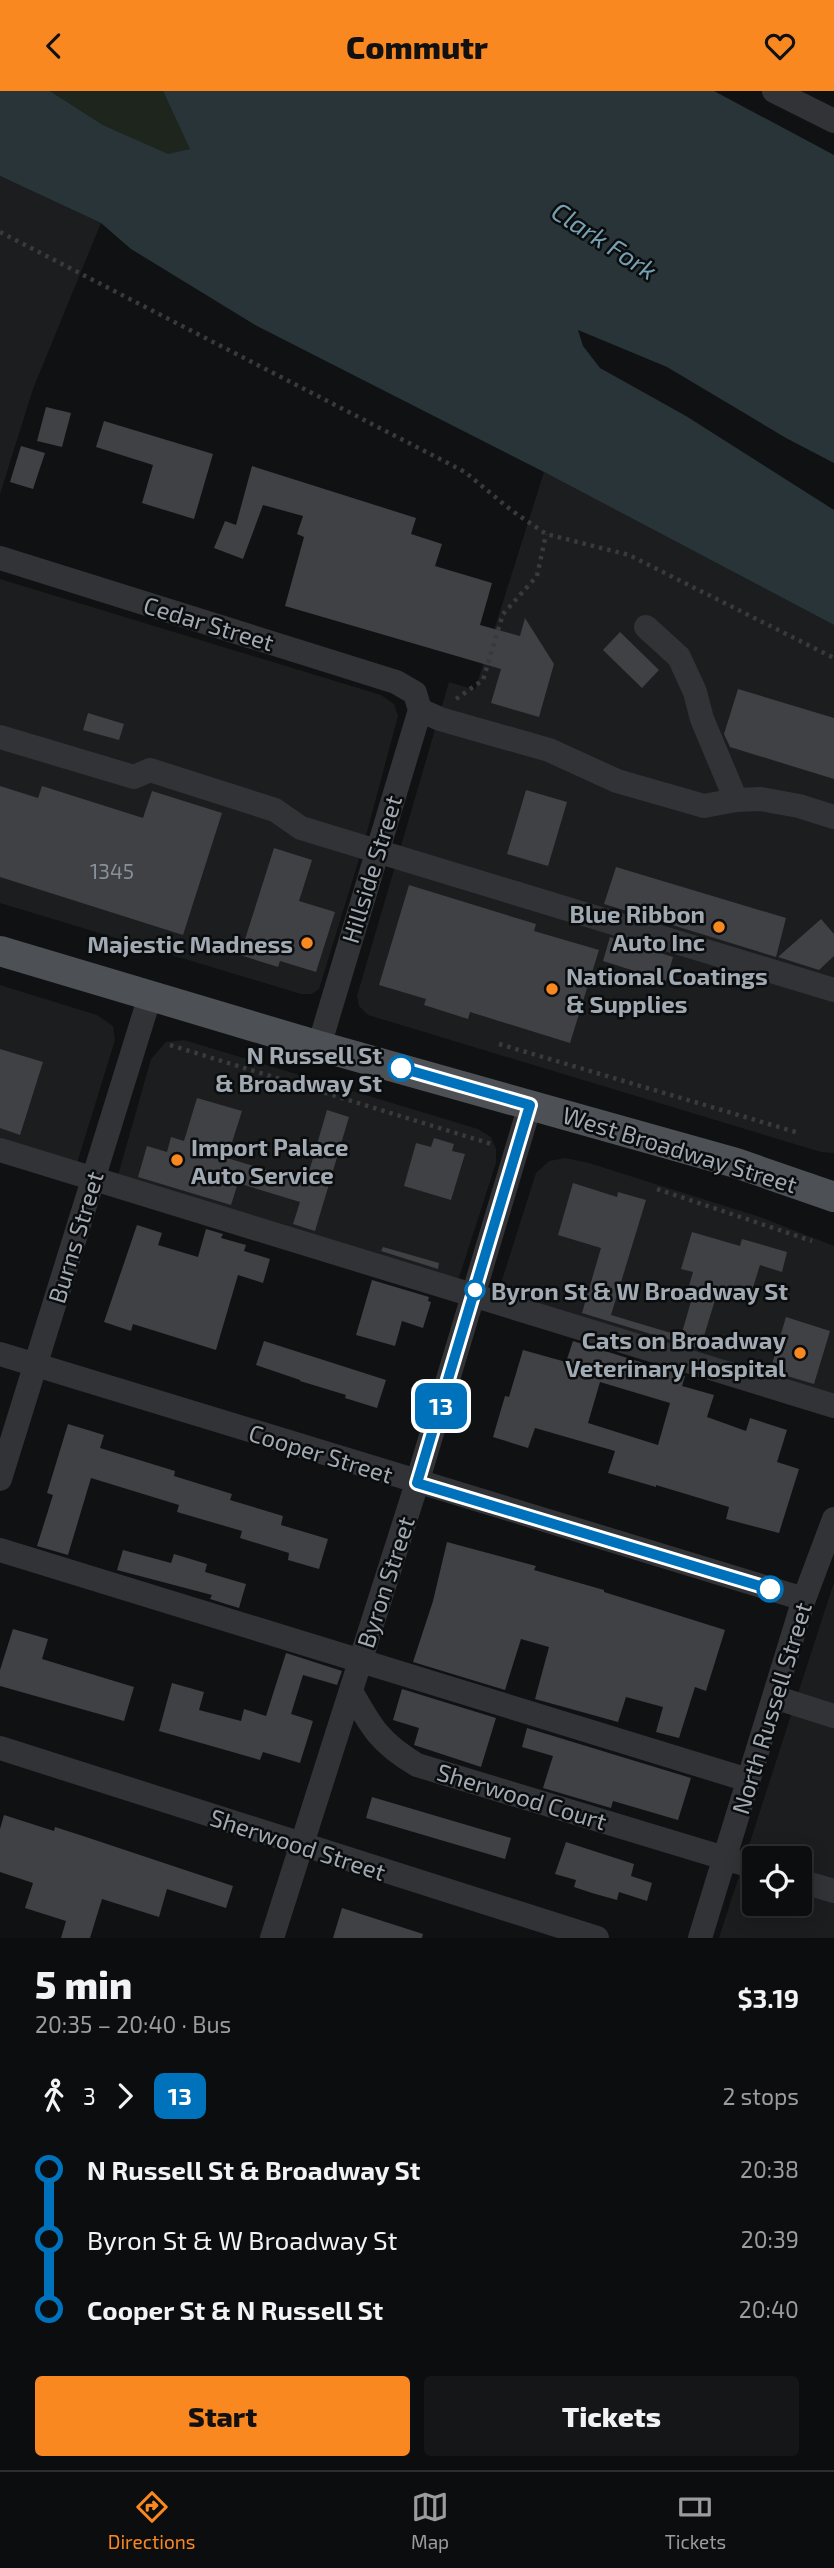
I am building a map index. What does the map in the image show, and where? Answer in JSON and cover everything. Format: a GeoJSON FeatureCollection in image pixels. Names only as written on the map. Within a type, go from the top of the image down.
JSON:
{"type":"FeatureCollection","features":[{"type":"Feature","properties":{"kind":"main road","name":"West Broadway Street"},"geometry":{"type":"LineString","coordinates":[[0,951],[784,1178],[834,1197]]}},
{"type":"Feature","properties":{"kind":"main road"},"geometry":{"type":"LineString","coordinates":[[784,1178],[834,1179]]}},
{"type":"Feature","properties":{"kind":"street"},"geometry":{"type":"LineString","coordinates":[[774,91],[834,121]]}},
{"type":"Feature","properties":{"kind":"street","name":"Cedar Street"},"geometry":{"type":"LineString","coordinates":[[0,558],[396,683],[440,719],[549,750],[617,781],[704,806],[761,799],[799,806],[834,817]]}},
{"type":"Feature","properties":{"kind":"street"},"geometry":{"type":"LineString","coordinates":[[646,627],[679,657],[736,800]]}},
{"type":"Feature","properties":{"kind":"street","name":"Hillside Street"},"geometry":{"type":"LineString","coordinates":[[319,1045],[417,701]]}},
{"type":"Feature","properties":{"kind":"street"},"geometry":{"type":"LineString","coordinates":[[0,737],[134,778],[150,770],[275,810],[301,828],[834,990]]}},
{"type":"Feature","properties":{"kind":"street","name":"Burns Street"},"geometry":{"type":"LineString","coordinates":[[0,1479],[150,996]]}},
{"type":"Feature","properties":{"kind":"street","name":"Byron Street"},"geometry":{"type":"LineString","coordinates":[[272,1938],[417,1483],[530,1105]]}},
{"type":"Feature","properties":{"kind":"street"},"geometry":{"type":"LineString","coordinates":[[0,1150],[834,1406]]}},
{"type":"Feature","properties":{"kind":"street","name":"Cooper Street"},"geometry":{"type":"LineString","coordinates":[[0,1355],[804,1599]]}},
{"type":"Feature","properties":{"kind":"street","name":"North Russell Street"},"geometry":{"type":"LineString","coordinates":[[699,1938],[804,1599],[833,1526]]}},
{"type":"Feature","properties":{"kind":"street"},"geometry":{"type":"LineString","coordinates":[[0,1550],[748,1780]]}},
{"type":"Feature","properties":{"kind":"street","name":"Sherwood Court"},"geometry":{"type":"LineString","coordinates":[[351,1691],[373,1730],[393,1751],[417,1765],[724,1857]]}},
{"type":"Feature","properties":{"kind":"street"},"geometry":{"type":"LineString","coordinates":[[774,1697],[834,1716]]}},
{"type":"Feature","properties":{"kind":"street","name":"Sherwood Street"},"geometry":{"type":"LineString","coordinates":[[0,1748],[597,1938]]}},
{"type":"Feature","properties":{"kind":"street"},"geometry":{"type":"LineString","coordinates":[[724,1857],[742,1863]]}},
{"type":"Feature","properties":{"kind":"street"},"geometry":{"type":"LineString","coordinates":[[812,1885],[834,1891]]}},
{"type":"Feature","properties":{"kind":"path"},"geometry":{"type":"LineString","coordinates":[[0,232],[465,472],[511,510],[546,534],[629,555],[834,658]]}},
{"type":"Feature","properties":{"kind":"path"},"geometry":{"type":"LineString","coordinates":[[417,701],[451,702],[483,680],[503,614],[537,576],[546,534]]}},
{"type":"Feature","properties":{"kind":"path"},"geometry":{"type":"LineString","coordinates":[[499,1044],[799,1133]]}},
{"type":"Feature","properties":{"kind":"path"},"geometry":{"type":"LineString","coordinates":[[170,1045],[491,1144]]}},
{"type":"Feature","properties":{"kind":"path"},"geometry":{"type":"LineString","coordinates":[[657,1189],[812,1241]]}},
{"type":"Feature","properties":{"kind":"shaded area"},"geometry":{"type":"Polygon","coordinates":[[[50,91],[163,91],[191,149],[168,155],[103,125],[50,91]]]}},
{"type":"Feature","properties":{"kind":"shaded area"},"geometry":{"type":"Polygon","coordinates":[[[0,176],[101,223],[33,389],[0,494],[0,176]]]}},
{"type":"Feature","properties":{"kind":"shaded area"},"geometry":{"type":"Polygon","coordinates":[[[544,472],[834,625],[834,1153],[821,1152],[368,1015],[359,1006],[357,996],[449,682],[475,690],[544,472]]]}},
{"type":"Feature","properties":{"kind":"shaded area"},"geometry":{"type":"Polygon","coordinates":[[[0,579],[381,695],[394,704],[398,716],[364,843],[319,989],[312,994],[301,994],[0,903],[0,579]]]}},
{"type":"Feature","properties":{"kind":"shaded area"},"geometry":{"type":"Polygon","coordinates":[[[0,985],[97,1015],[113,1026],[115,1040],[74,1173],[0,1150],[0,985]]]}},
{"type":"Feature","properties":{"kind":"shaded area"},"geometry":{"type":"Polygon","coordinates":[[[184,1040],[478,1129],[491,1137],[496,1149],[496,1163],[455,1290],[115,1186],[151,1059],[166,1042],[184,1040]]]}},
{"type":"Feature","properties":{"kind":"shaded area"},"geometry":{"type":"Polygon","coordinates":[[[565,1158],[589,1163],[760,1217],[834,1246],[834,1406],[495,1302],[536,1173],[549,1161],[565,1158]]]}},
{"type":"Feature","properties":{"kind":"shaded area"},"geometry":{"type":"Polygon","coordinates":[[[834,1582],[834,1938],[719,1938],[742,1867],[742,1916],[812,1916],[812,1846],[749,1846],[834,1582]]]}},
{"type":"Feature","properties":{"kind":"water","name":"Clark Fork"},"geometry":{"type":"Polygon","coordinates":[[[0,91],[50,91],[103,125],[168,154],[190,149],[163,91],[714,91],[834,155],[834,463],[786,438],[667,367],[578,330],[583,346],[600,368],[686,416],[834,510],[834,625],[544,472],[257,326],[131,249],[101,223],[0,176],[0,91]]]}},
{"type":"Feature","properties":{"kind":"building"},"geometry":{"type":"Polygon","coordinates":[[[46,407],[71,413],[62,447],[37,441],[46,407]]]}},
{"type":"Feature","properties":{"kind":"building"},"geometry":{"type":"Polygon","coordinates":[[[104,421],[213,454],[194,519],[142,503],[153,465],[96,447],[104,421]]]}},
{"type":"Feature","properties":{"kind":"building"},"geometry":{"type":"Polygon","coordinates":[[[21,446],[45,453],[33,489],[10,482],[21,446]]]}},
{"type":"Feature","properties":{"kind":"building"},"geometry":{"type":"Polygon","coordinates":[[[252,466],[416,518],[411,534],[442,544],[435,566],[492,583],[480,625],[520,636],[525,618],[554,664],[539,717],[491,703],[501,669],[285,606],[304,537],[297,534],[303,516],[263,505],[243,559],[214,548],[225,521],[236,525],[252,466]]]}},
{"type":"Feature","properties":{"kind":"building"},"geometry":{"type":"Polygon","coordinates":[[[620,632],[659,670],[642,688],[603,650],[620,632]]]}},
{"type":"Feature","properties":{"kind":"building"},"geometry":{"type":"Polygon","coordinates":[[[738,689],[834,718],[834,779],[730,747],[724,734],[738,689]]]}},
{"type":"Feature","properties":{"kind":"building"},"geometry":{"type":"Polygon","coordinates":[[[88,713],[124,724],[119,740],[83,730],[88,713]]]}},
{"type":"Feature","properties":{"kind":"building"},"geometry":{"type":"Polygon","coordinates":[[[0,786],[38,798],[42,786],[143,818],[152,791],[222,813],[183,935],[0,877],[0,786]]]}},
{"type":"Feature","properties":{"kind":"building"},"geometry":{"type":"Polygon","coordinates":[[[526,790],[567,802],[548,866],[507,854],[526,790]]]}},
{"type":"Feature","properties":{"kind":"building"},"geometry":{"type":"Polygon","coordinates":[[[274,848],[312,860],[299,901],[335,912],[316,972],[280,961],[278,967],[240,955],[274,848]]]}},
{"type":"Feature","properties":{"kind":"building","name":"Blue Ribbon Auto Inc"},"geometry":{"type":"Polygon","coordinates":[[[616,867],[786,918],[776,957],[604,904],[616,867]]]}},
{"type":"Feature","properties":{"kind":"building"},"geometry":{"type":"Polygon","coordinates":[[[409,885],[536,924],[534,931],[599,950],[570,1043],[470,1012],[468,1019],[424,1005],[426,999],[379,985],[409,885]]]}},
{"type":"Feature","properties":{"kind":"building"},"geometry":{"type":"Polygon","coordinates":[[[821,919],[834,934],[834,956],[819,970],[778,957],[821,919]]]}},
{"type":"Feature","properties":{"kind":"building"},"geometry":{"type":"Polygon","coordinates":[[[610,937],[673,957],[666,981],[603,961],[610,937]]]}},
{"type":"Feature","properties":{"kind":"building"},"geometry":{"type":"Polygon","coordinates":[[[0,1049],[43,1062],[20,1135],[0,1128],[0,1049]]]}},
{"type":"Feature","properties":{"kind":"building"},"geometry":{"type":"Polygon","coordinates":[[[197,1098],[242,1111],[227,1158],[306,1182],[327,1110],[349,1117],[315,1231],[293,1224],[300,1202],[238,1183],[231,1205],[138,1177],[147,1146],[167,1152],[171,1137],[184,1141],[197,1098]]]}},
{"type":"Feature","properties":{"kind":"building"},"geometry":{"type":"Polygon","coordinates":[[[434,1138],[454,1144],[452,1151],[465,1154],[451,1200],[404,1186],[416,1143],[431,1147],[434,1138]]]}},
{"type":"Feature","properties":{"kind":"building"},"geometry":{"type":"Polygon","coordinates":[[[573,1183],[617,1197],[618,1192],[646,1200],[611,1315],[681,1336],[694,1291],[688,1289],[693,1272],[681,1269],[692,1232],[740,1246],[742,1239],[787,1252],[782,1272],[760,1265],[750,1297],[719,1287],[700,1349],[582,1313],[601,1248],[558,1235],[573,1183]]]}},
{"type":"Feature","properties":{"kind":"building"},"geometry":{"type":"Polygon","coordinates":[[[137,1225],[162,1233],[158,1245],[198,1257],[206,1229],[223,1234],[221,1238],[246,1245],[244,1251],[270,1259],[263,1283],[238,1275],[216,1350],[133,1324],[131,1331],[104,1322],[137,1225]]]}},
{"type":"Feature","properties":{"kind":"building"},"geometry":{"type":"Polygon","coordinates":[[[383,1247],[439,1263],[438,1269],[381,1251],[383,1247]]]}},
{"type":"Feature","properties":{"kind":"building"},"geometry":{"type":"Polygon","coordinates":[[[372,1280],[429,1297],[428,1301],[431,1302],[423,1328],[402,1321],[395,1346],[356,1335],[372,1280]]]}},
{"type":"Feature","properties":{"kind":"building","name":"Cats on Broadway Veterinary Hospital"},"geometry":{"type":"Polygon","coordinates":[[[786,1317],[830,1331],[814,1384],[770,1371],[786,1317]]]}},
{"type":"Feature","properties":{"kind":"building"},"geometry":{"type":"Polygon","coordinates":[[[264,1341],[386,1380],[377,1408],[256,1365],[264,1341]]]}},
{"type":"Feature","properties":{"kind":"building"},"geometry":{"type":"Polygon","coordinates":[[[573,1341],[685,1376],[682,1386],[714,1395],[707,1417],[746,1431],[750,1418],[787,1430],[777,1462],[799,1469],[779,1533],[726,1519],[729,1507],[608,1473],[615,1451],[535,1428],[528,1448],[493,1437],[523,1350],[566,1362],[573,1341]],[[600,1382],[588,1423],[658,1445],[670,1403],[600,1382]]]}},
{"type":"Feature","properties":{"kind":"building"},"geometry":{"type":"Polygon","coordinates":[[[68,1424],[104,1435],[100,1448],[175,1471],[174,1476],[232,1494],[230,1500],[283,1516],[281,1525],[328,1539],[319,1569],[288,1560],[289,1553],[240,1538],[242,1531],[177,1512],[179,1505],[91,1478],[68,1555],[37,1546],[53,1495],[47,1493],[68,1424]]]}},
{"type":"Feature","properties":{"kind":"building"},"geometry":{"type":"Polygon","coordinates":[[[447,1542],[536,1566],[534,1570],[725,1630],[706,1691],[695,1687],[679,1738],[656,1732],[663,1707],[626,1697],[618,1722],[535,1699],[549,1647],[521,1639],[505,1690],[413,1662],[433,1601],[447,1542]]]}},
{"type":"Feature","properties":{"kind":"building"},"geometry":{"type":"Polygon","coordinates":[[[123,1550],[171,1563],[174,1554],[207,1564],[205,1572],[246,1584],[239,1608],[210,1599],[212,1595],[117,1570],[123,1550]]]}},
{"type":"Feature","properties":{"kind":"building"},"geometry":{"type":"Polygon","coordinates":[[[13,1629],[48,1639],[42,1659],[134,1687],[124,1721],[0,1686],[0,1670],[13,1629]]]}},
{"type":"Feature","properties":{"kind":"building"},"geometry":{"type":"Polygon","coordinates":[[[286,1653],[342,1671],[337,1685],[303,1675],[291,1714],[313,1721],[300,1763],[263,1752],[260,1760],[159,1731],[172,1683],[204,1692],[199,1710],[241,1721],[244,1709],[266,1716],[286,1653]]]}},
{"type":"Feature","properties":{"kind":"building"},"geometry":{"type":"Polygon","coordinates":[[[402,1689],[496,1718],[481,1767],[414,1745],[419,1728],[393,1720],[402,1689]]]}},
{"type":"Feature","properties":{"kind":"building"},"geometry":{"type":"Polygon","coordinates":[[[527,1728],[691,1778],[678,1820],[613,1801],[611,1808],[543,1788],[553,1756],[522,1747],[527,1728]]]}},
{"type":"Feature","properties":{"kind":"building"},"geometry":{"type":"Polygon","coordinates":[[[372,1797],[511,1838],[505,1859],[366,1818],[372,1797]]]}},
{"type":"Feature","properties":{"kind":"building"},"geometry":{"type":"Polygon","coordinates":[[[4,1815],[54,1831],[55,1827],[233,1886],[226,1908],[167,1889],[159,1917],[102,1899],[90,1938],[61,1938],[66,1921],[25,1908],[33,1883],[0,1872],[0,1829],[4,1815]]]}},
{"type":"Feature","properties":{"kind":"building"},"geometry":{"type":"Polygon","coordinates":[[[566,1842],[634,1864],[631,1876],[652,1883],[647,1901],[619,1892],[617,1900],[592,1893],[574,1887],[576,1880],[555,1874],[566,1842]]]}},
{"type":"Feature","properties":{"kind":"building"},"geometry":{"type":"Polygon","coordinates":[[[342,1908],[423,1934],[422,1938],[333,1938],[342,1908]]]}},
{"type":"Feature","properties":{"kind":"bus line","name":"13"},"geometry":{"type":"LineString","coordinates":[[401,1068],[530,1105],[417,1483],[770,1589]]}},
{"type":"Feature","properties":{"kind":"place","name":"Blue Ribbon Auto Inc"},"geometry":{"type":"Point","coordinates":[719,927]}},
{"type":"Feature","properties":{"kind":"place","name":"Majestic Madness"},"geometry":{"type":"Point","coordinates":[307,943]}},
{"type":"Feature","properties":{"kind":"place","name":"National Coatings & Supplies"},"geometry":{"type":"Point","coordinates":[552,989]}},
{"type":"Feature","properties":{"kind":"place","name":"N Russell St & Broadway St"},"geometry":{"type":"Point","coordinates":[401,1068]}},
{"type":"Feature","properties":{"kind":"place","name":"Import Palace Auto Service"},"geometry":{"type":"Point","coordinates":[177,1160]}},
{"type":"Feature","properties":{"kind":"place","name":"Byron St & W Broadway St"},"geometry":{"type":"Point","coordinates":[475,1290]}},
{"type":"Feature","properties":{"kind":"place","name":"Cats on Broadway Veterinary Hospital"},"geometry":{"type":"Point","coordinates":[800,1353]}}]}
